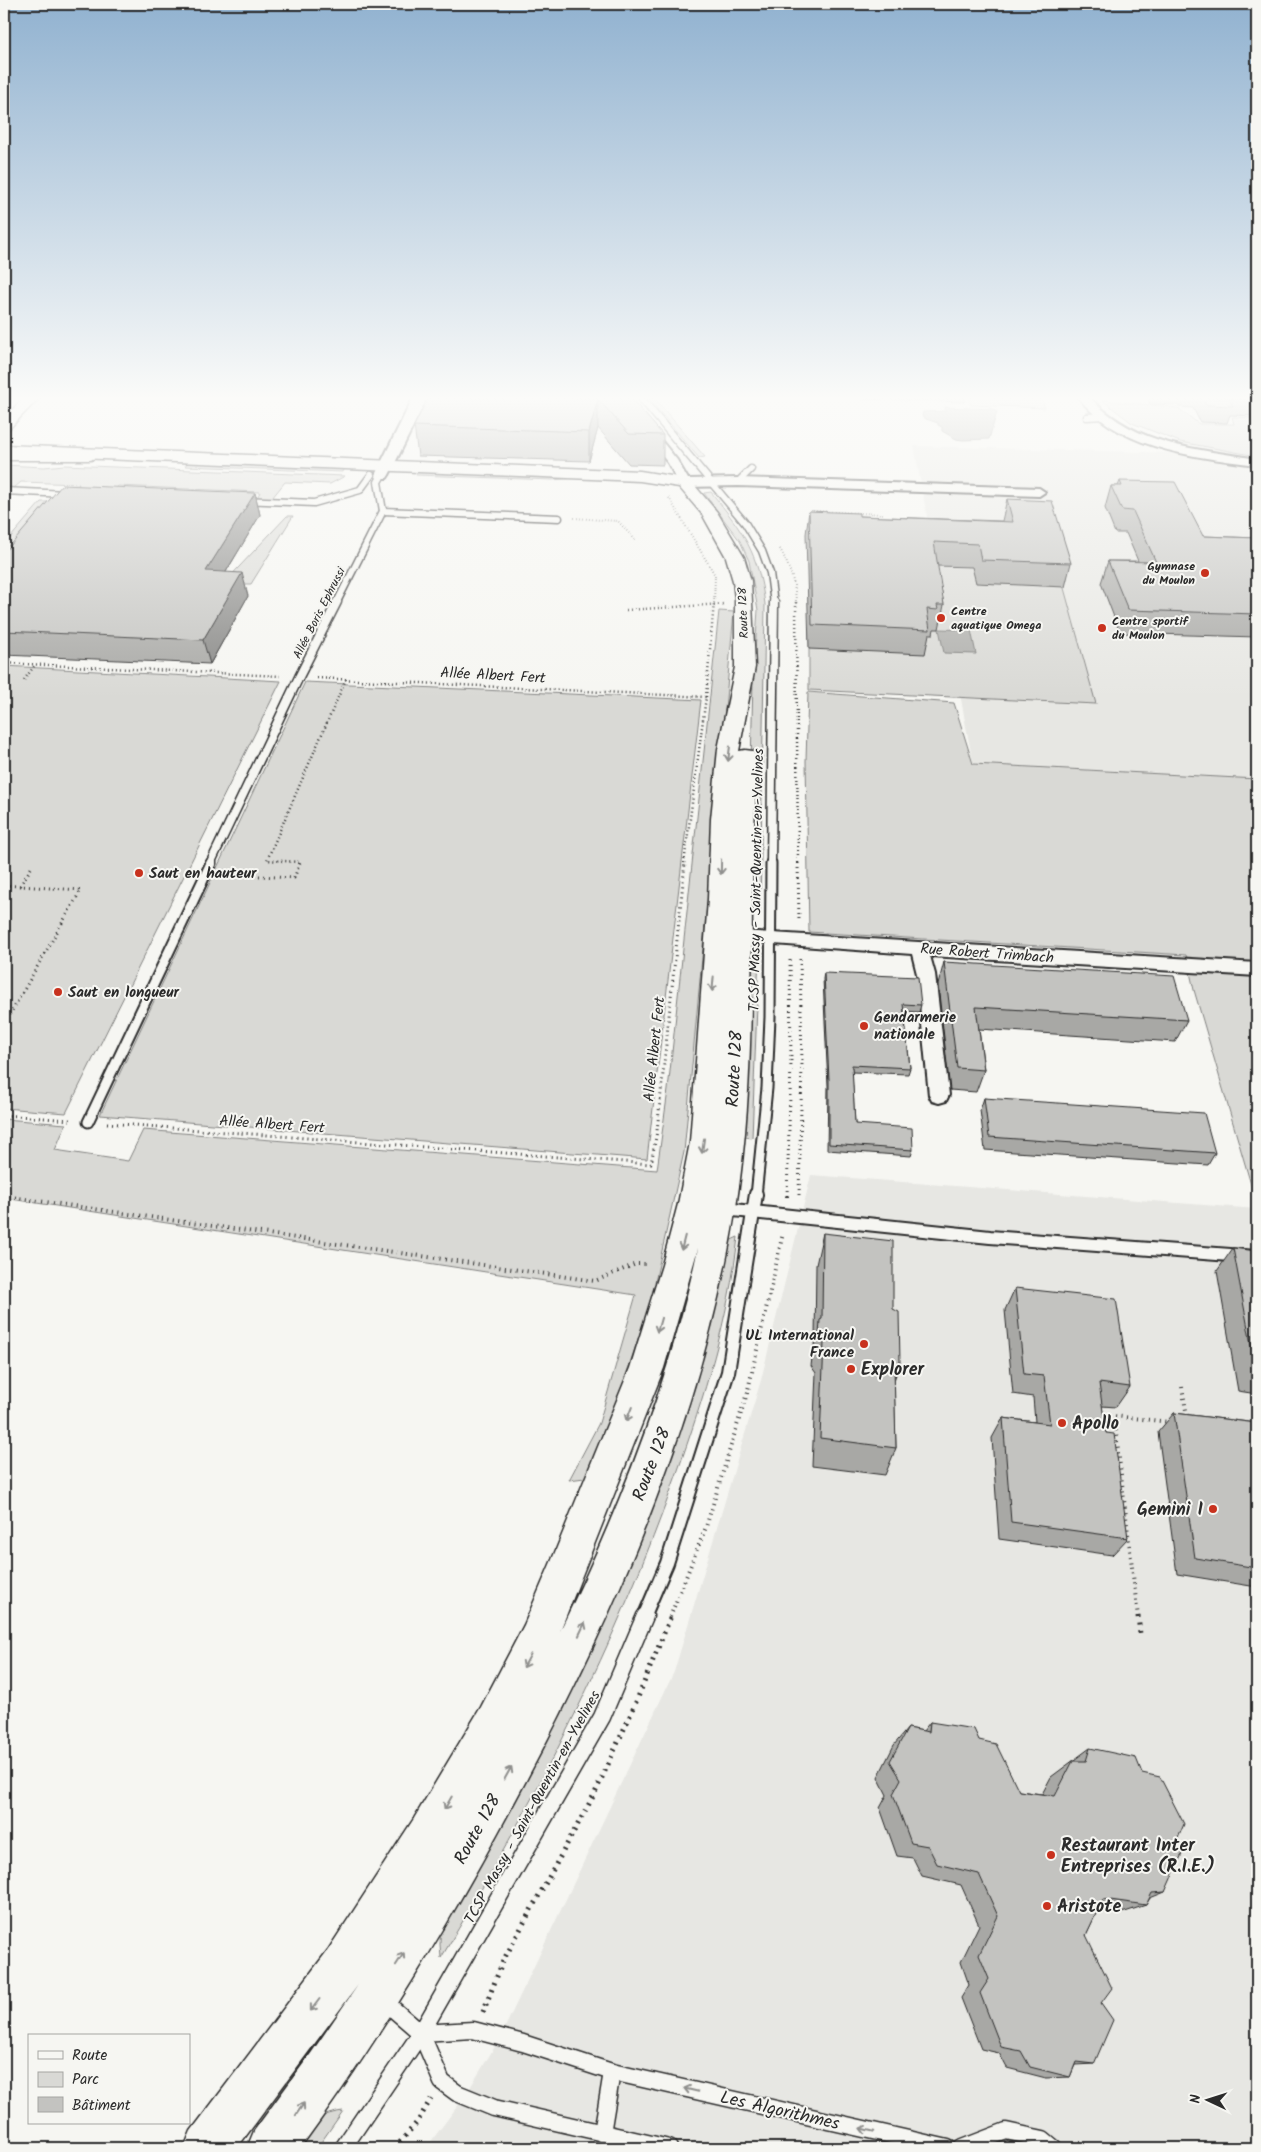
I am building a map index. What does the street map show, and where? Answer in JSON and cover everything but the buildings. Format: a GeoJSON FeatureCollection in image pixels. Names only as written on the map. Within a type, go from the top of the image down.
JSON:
{"type":"FeatureCollection","features":[{"type":"Feature","properties":{"kind":"main road","name":"Route 128"},"geometry":{"type":"LineString","coordinates":[[360,1981],[432,1909],[511,1768],[580,1634],[622,1541],[666,1422],[699,1315],[731,1136],[742,937],[745,761],[742,690],[745,667],[742,581],[735,557],[709,512],[698,498]]}},
{"type":"Feature","properties":{"kind":"main road","name":"Route 128"},"geometry":{"type":"LineString","coordinates":[[271,2148],[360,1981],[428,1835],[495,1721],[538,1639],[647,1368],[678,1265],[717,1207]]}},
{"type":"Feature","properties":{"kind":"main road"},"geometry":{"type":"LineString","coordinates":[[208,2148],[360,1981]]}},
{"type":"Feature","properties":{"kind":"street","name":"Rue Robert Trimbach"},"geometry":{"type":"LineString","coordinates":[[742,937],[1257,970]]}},
{"type":"Feature","properties":{"kind":"street"},"geometry":{"type":"LineString","coordinates":[[919,948],[926,974],[938,1095]]}},
{"type":"Feature","properties":{"kind":"lane"},"geometry":{"type":"LineString","coordinates":[[236,500],[314,503],[330,498]]}},
{"type":"Feature","properties":{"kind":"lane"},"geometry":{"type":"LineString","coordinates":[[381,498],[383,511],[559,518]]}},
{"type":"Feature","properties":{"kind":"lane","name":"TCSP Massy - Saint-Quentin-en-Yvelines"},"geometry":{"type":"LineString","coordinates":[[725,498],[745,523],[762,551],[770,573],[774,602],[742,937]]}},
{"type":"Feature","properties":{"kind":"lane","name":"Allée Boris Ephrussi"},"geometry":{"type":"LineString","coordinates":[[88,1122],[299,677],[383,511]]}},
{"type":"Feature","properties":{"kind":"lane"},"geometry":{"type":"LineString","coordinates":[[717,1207],[1163,1252],[1257,1257]]}},
{"type":"Feature","properties":{"kind":"lane","name":"TCSP Massy - Saint-Quentin-en-Yvelines"},"geometry":{"type":"LineString","coordinates":[[342,2148],[421,2034],[602,1717],[667,1564],[728,1372],[717,1207]]}},
{"type":"Feature","properties":{"kind":"lane"},"geometry":{"type":"LineString","coordinates":[[360,1981],[421,2034],[442,2082],[457,2093],[494,2108],[669,2148]]}},
{"type":"Feature","properties":{"kind":"lane","name":"Les Algorithmes"},"geometry":{"type":"LineString","coordinates":[[421,2034],[472,2030],[523,2043],[612,2072],[948,2148]]}},
{"type":"Feature","properties":{"kind":"lane"},"geometry":{"type":"LineString","coordinates":[[602,2133],[612,2072]]}},
{"type":"Feature","properties":{"kind":"lane"},"geometry":{"type":"LineString","coordinates":[[962,2148],[1006,2131],[1043,2139],[1054,2148]]}},
{"type":"Feature","properties":{"kind":"path"},"geometry":{"type":"LineString","coordinates":[[671,498],[715,576],[706,697]]}},
{"type":"Feature","properties":{"kind":"path"},"geometry":{"type":"LineString","coordinates":[[813,498],[813,511],[884,514]]}},
{"type":"Feature","properties":{"kind":"path"},"geometry":{"type":"LineString","coordinates":[[559,518],[618,521],[636,542]]}},
{"type":"Feature","properties":{"kind":"path"},"geometry":{"type":"LineString","coordinates":[[626,610],[714,605],[744,600]]}},
{"type":"Feature","properties":{"kind":"path","name":"Allée Albert Fert"},"geometry":{"type":"LineString","coordinates":[[4,663],[706,697],[681,891],[657,1131],[651,1164],[4,1115]]}},
{"type":"Feature","properties":{"kind":"path"},"geometry":{"type":"LineString","coordinates":[[24,680],[35,665]]}},
{"type":"Feature","properties":{"kind":"path"},"geometry":{"type":"LineString","coordinates":[[206,873],[294,878],[300,862],[267,860],[346,679]]}},
{"type":"Feature","properties":{"kind":"path"},"geometry":{"type":"LineString","coordinates":[[20,886],[33,865]]}},
{"type":"Feature","properties":{"kind":"path"},"geometry":{"type":"LineString","coordinates":[[4,885],[81,890],[4,1025]]}},
{"type":"Feature","properties":{"kind":"path"},"geometry":{"type":"LineString","coordinates":[[4,1196],[595,1281],[636,1264],[678,1265]]}},
{"type":"Feature","properties":{"kind":"path"},"geometry":{"type":"LineString","coordinates":[[1182,1387],[1188,1425]]}},
{"type":"Feature","properties":{"kind":"path"},"geometry":{"type":"LineString","coordinates":[[1140,1634],[1114,1416],[1179,1424]]}},
{"type":"Feature","properties":{"kind":"shaded area","name":"Centre sportif du Moulon"},"geometry":{"type":"Polygon","coordinates":[[[924,498],[1257,498],[1257,779],[973,764],[924,498]]]}},
{"type":"Feature","properties":{"kind":"shaded area"},"geometry":{"type":"Polygon","coordinates":[[[939,629],[971,630],[976,654],[944,653],[939,629]]]}},
{"type":"Feature","properties":{"kind":"shaded area"},"geometry":{"type":"Polygon","coordinates":[[[811,1175],[1257,1209],[1257,2148],[426,2148],[465,2096],[500,2038],[674,1672],[761,1380],[811,1175]]]}},
{"type":"Feature","properties":{"kind":"green space"},"geometry":{"type":"Polygon","coordinates":[[[708,498],[716,498],[748,544],[758,570],[765,604],[760,913],[753,905],[748,893],[753,679],[758,610],[749,561],[740,541],[708,498]]]}},
{"type":"Feature","properties":{"kind":"green space"},"geometry":{"type":"Polygon","coordinates":[[[41,502],[56,502],[19,546],[4,545],[41,502]]]}},
{"type":"Feature","properties":{"kind":"green space"},"geometry":{"type":"Polygon","coordinates":[[[287,516],[293,516],[251,584],[223,584],[287,516]]]}},
{"type":"Feature","properties":{"kind":"green space","name":"Centre aquatique Omega"},"geometry":{"type":"Polygon","coordinates":[[[1046,523],[1096,704],[809,690],[809,649],[856,536],[1046,523]]]}},
{"type":"Feature","properties":{"kind":"green space"},"geometry":{"type":"Polygon","coordinates":[[[719,611],[734,612],[684,1152],[651,1300],[592,1477],[569,1480],[599,1423],[636,1295],[4,1198],[4,1119],[66,1124],[55,1150],[128,1161],[143,1130],[657,1170],[668,1090],[719,611]]]}},
{"type":"Feature","properties":{"kind":"green space"},"geometry":{"type":"Polygon","coordinates":[[[4,666],[281,681],[66,1113],[4,1108],[4,666]]]}},
{"type":"Feature","properties":{"kind":"green space"},"geometry":{"type":"Polygon","coordinates":[[[305,682],[701,700],[647,1159],[100,1115],[305,682]]]}},
{"type":"Feature","properties":{"kind":"green space"},"geometry":{"type":"Polygon","coordinates":[[[808,692],[954,703],[973,764],[1257,779],[1257,1205],[1194,990],[1186,955],[809,932],[806,761],[808,692]]]}},
{"type":"Feature","properties":{"kind":"green space"},"geometry":{"type":"Polygon","coordinates":[[[759,952],[752,1138],[739,1136],[745,961],[759,952]]]}},
{"type":"Feature","properties":{"kind":"green space"},"geometry":{"type":"Polygon","coordinates":[[[738,1237],[722,1327],[706,1386],[677,1473],[628,1599],[541,1781],[509,1841],[441,1958],[441,1922],[729,1241],[738,1237]]]}},
{"type":"Feature","properties":{"kind":"green space"},"geometry":{"type":"Polygon","coordinates":[[[343,2111],[317,2148],[290,2148],[312,2123],[325,2115],[343,2111]]]}},
{"type":"Feature","properties":{"kind":"place","name":"Gymnase du Moulon"},"geometry":{"type":"Point","coordinates":[1205,573]}},
{"type":"Feature","properties":{"kind":"place","name":"Centre aquatique Omega"},"geometry":{"type":"Point","coordinates":[941,618]}},
{"type":"Feature","properties":{"kind":"place","name":"Centre sportif du Moulon"},"geometry":{"type":"Point","coordinates":[1102,628]}},
{"type":"Feature","properties":{"kind":"place","name":"Saut en hauteur"},"geometry":{"type":"Point","coordinates":[139,873]}},
{"type":"Feature","properties":{"kind":"place","name":"Saut en longueur"},"geometry":{"type":"Point","coordinates":[58,992]}},
{"type":"Feature","properties":{"kind":"place","name":"Gendarmerie nationale"},"geometry":{"type":"Point","coordinates":[864,1026]}},
{"type":"Feature","properties":{"kind":"place","name":"UL International France"},"geometry":{"type":"Point","coordinates":[864,1344]}},
{"type":"Feature","properties":{"kind":"place","name":"Explorer"},"geometry":{"type":"Point","coordinates":[851,1369]}},
{"type":"Feature","properties":{"kind":"place","name":"Apollo"},"geometry":{"type":"Point","coordinates":[1062,1423]}},
{"type":"Feature","properties":{"kind":"place","name":"Gemini I"},"geometry":{"type":"Point","coordinates":[1213,1509]}},
{"type":"Feature","properties":{"kind":"place","name":"Restaurant Inter Entreprises (R.I.E.)"},"geometry":{"type":"Point","coordinates":[1051,1855]}},
{"type":"Feature","properties":{"kind":"place","name":"Aristote"},"geometry":{"type":"Point","coordinates":[1047,1906]}}]}
